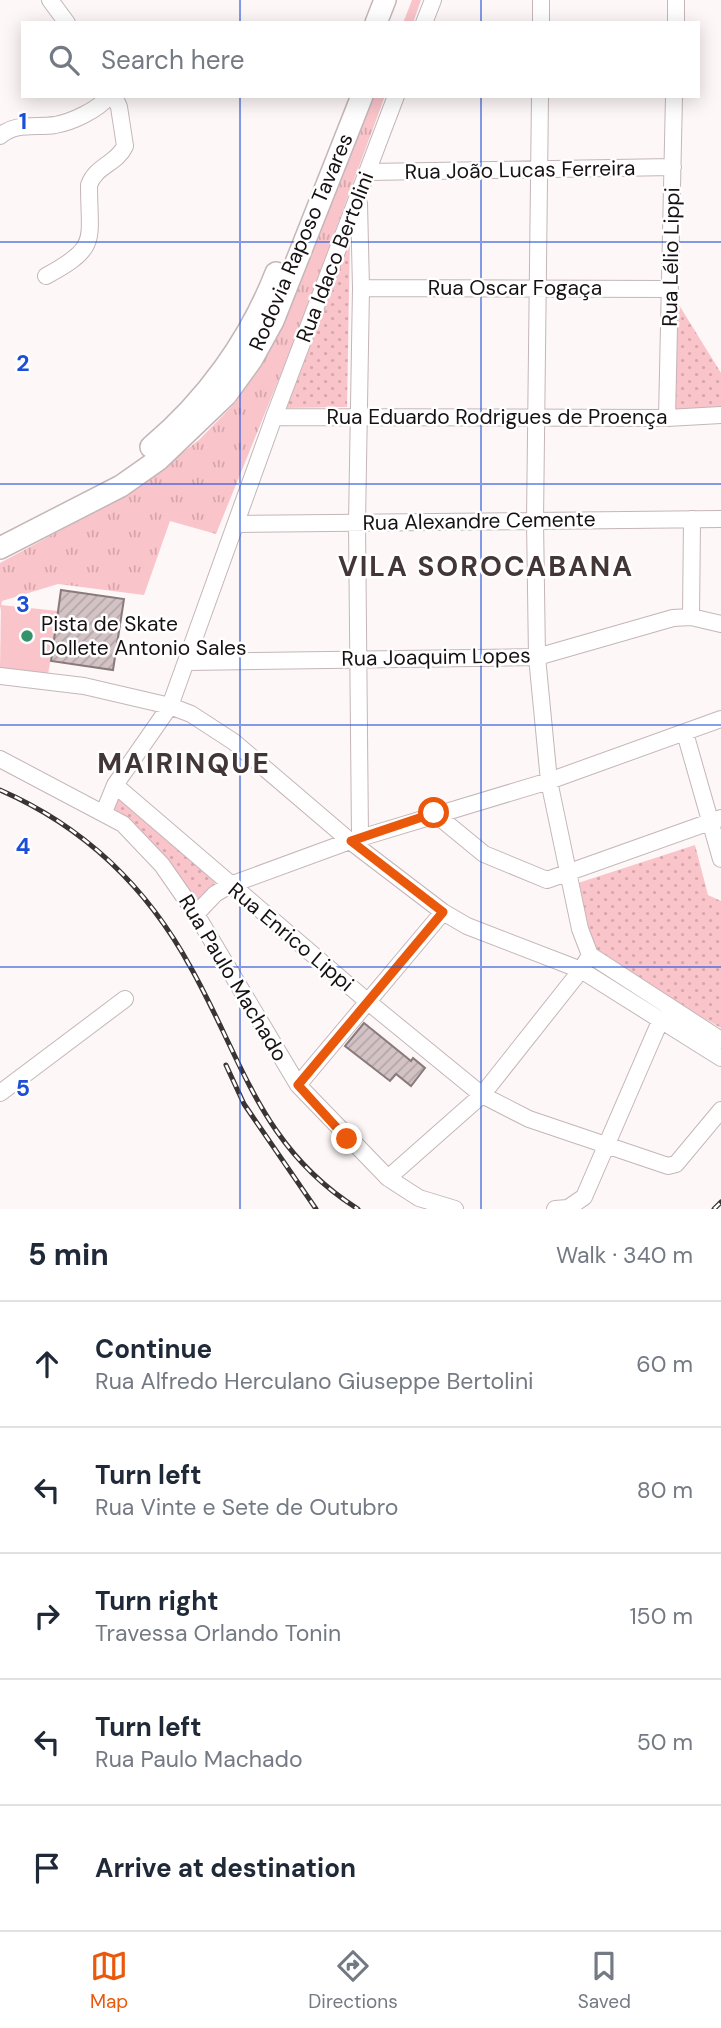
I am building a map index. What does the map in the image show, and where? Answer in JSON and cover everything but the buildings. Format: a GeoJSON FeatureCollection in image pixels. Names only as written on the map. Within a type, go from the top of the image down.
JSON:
{"type":"FeatureCollection","features":[{"type":"Feature","properties":{"kind":"highway"},"geometry":{"type":"LineString","coordinates":[[377,21],[385,0]]}},
{"type":"Feature","properties":{"kind":"highway"},"geometry":{"type":"LineString","coordinates":[[392,21],[400,0]]}},
{"type":"Feature","properties":{"kind":"highway","name":"Rodovia Raposo Tavares"},"geometry":{"type":"LineString","coordinates":[[32,531],[141,456],[169,432],[216,379],[244,340],[267,297],[345,98]]}},
{"type":"Feature","properties":{"kind":"highway","name":"Rodovia Raposo Tavares"},"geometry":{"type":"LineString","coordinates":[[0,548],[121,486],[158,460],[193,430],[226,395],[252,359],[273,321],[361,98]]}},
{"type":"Feature","properties":{"kind":"street"},"geometry":{"type":"LineString","coordinates":[[50,0],[66,21]]}},
{"type":"Feature","properties":{"kind":"street"},"geometry":{"type":"LineString","coordinates":[[425,21],[433,0]]}},
{"type":"Feature","properties":{"kind":"street"},"geometry":{"type":"LineString","coordinates":[[541,0],[541,21]]}},
{"type":"Feature","properties":{"kind":"street"},"geometry":{"type":"LineString","coordinates":[[676,0],[676,21]]}},
{"type":"Feature","properties":{"kind":"street"},"geometry":{"type":"LineString","coordinates":[[0,136],[20,126],[56,124],[103,105],[110,98]]}},
{"type":"Feature","properties":{"kind":"street"},"geometry":{"type":"LineString","coordinates":[[46,276],[77,260],[89,243],[89,185],[92,176],[117,157],[125,146],[119,107],[113,98]]}},
{"type":"Feature","properties":{"kind":"street","name":"Rua Idaco Bertolini"},"geometry":{"type":"LineString","coordinates":[[104,812],[115,785],[170,706],[274,417],[395,98]]}},
{"type":"Feature","properties":{"kind":"street"},"geometry":{"type":"LineString","coordinates":[[540,98],[535,521],[537,657],[549,780],[580,929],[590,955],[721,1040]]}},
{"type":"Feature","properties":{"kind":"street","name":"Rua Lélio Lippi"},"geometry":{"type":"LineString","coordinates":[[667,418],[674,98]]}},
{"type":"Feature","properties":{"kind":"street","name":"Rua João Lucas Ferreira"},"geometry":{"type":"LineString","coordinates":[[367,172],[673,167]]}},
{"type":"Feature","properties":{"kind":"street"},"geometry":{"type":"LineString","coordinates":[[355,839],[360,658],[357,523],[361,288],[359,193]]}},
{"type":"Feature","properties":{"kind":"street","name":"Rua Oscar Fogaça"},"geometry":{"type":"LineString","coordinates":[[361,288],[670,289]]}},
{"type":"Feature","properties":{"kind":"street","name":"Rua Eduardo Rodrigues de Proença"},"geometry":{"type":"LineString","coordinates":[[274,417],[667,418],[721,415]]}},
{"type":"Feature","properties":{"kind":"street"},"geometry":{"type":"LineString","coordinates":[[691,617],[692,519]]}},
{"type":"Feature","properties":{"kind":"street","name":"Rua Alexandre Cemente"},"geometry":{"type":"LineString","coordinates":[[236,524],[721,519]]}},
{"type":"Feature","properties":{"kind":"street","name":"Rua Joaquim Lopes"},"geometry":{"type":"LineString","coordinates":[[186,662],[537,657],[673,618],[691,617],[721,624]]}},
{"type":"Feature","properties":{"kind":"street"},"geometry":{"type":"LineString","coordinates":[[0,676],[84,686],[170,706],[191,715],[234,742],[443,912],[467,926],[581,970],[721,1058]]}},
{"type":"Feature","properties":{"kind":"street"},"geometry":{"type":"LineString","coordinates":[[196,914],[215,894],[230,885],[355,839],[549,780],[721,719]]}},
{"type":"Feature","properties":{"kind":"street"},"geometry":{"type":"LineString","coordinates":[[685,733],[715,820],[721,859]]}},
{"type":"Feature","properties":{"kind":"street","name":"Rua Paulo Machado"},"geometry":{"type":"LineString","coordinates":[[0,759],[8,766],[104,812],[123,824],[162,865],[196,914],[298,1085],[388,1178],[419,1198],[456,1209]]}},
{"type":"Feature","properties":{"kind":"street","name":"Rua Enrico Lippi"},"geometry":{"type":"LineString","coordinates":[[115,785],[367,1002],[482,1095],[529,1119],[668,1166],[676,1164],[721,1110]]}},
{"type":"Feature","properties":{"kind":"street"},"geometry":{"type":"LineString","coordinates":[[434,813],[484,854],[547,880],[715,820]]}},
{"type":"Feature","properties":{"kind":"street"},"geometry":{"type":"LineString","coordinates":[[298,1085],[443,912]]}},
{"type":"Feature","properties":{"kind":"street"},"geometry":{"type":"LineString","coordinates":[[388,1178],[482,1095],[590,955]]}},
{"type":"Feature","properties":{"kind":"street"},"geometry":{"type":"LineString","coordinates":[[0,1093],[125,999]]}},
{"type":"Feature","properties":{"kind":"street"},"geometry":{"type":"LineString","coordinates":[[555,1209],[579,1203],[609,1146],[661,1019]]}},
{"type":"Feature","properties":{"kind":"green space"},"geometry":{"type":"Polygon","coordinates":[[[412,0],[421,0],[414,21],[404,21],[412,0]]]}},
{"type":"Feature","properties":{"kind":"green space"},"geometry":{"type":"Polygon","coordinates":[[[372,98],[384,98],[297,334],[216,534],[170,521],[144,595],[58,584],[2,601],[0,611],[0,563],[128,494],[199,440],[236,402],[282,323],[372,98]]]}},
{"type":"Feature","properties":{"kind":"green space"},"geometry":{"type":"Polygon","coordinates":[[[350,237],[347,407],[286,408],[350,237]]]}},
{"type":"Feature","properties":{"kind":"green space"},"geometry":{"type":"Polygon","coordinates":[[[674,304],[679,305],[721,373],[721,411],[669,414],[674,304]]]}},
{"type":"Feature","properties":{"kind":"green space","name":"Pista de Skate Dollete Antonio Sales"},"geometry":{"type":"Polygon","coordinates":[[[1,605],[58,611],[48,675],[0,668],[1,605]]]}},
{"type":"Feature","properties":{"kind":"green space"},"geometry":{"type":"Polygon","coordinates":[[[117,795],[210,875],[217,886],[197,902],[188,895],[108,809],[117,795]]]}},
{"type":"Feature","properties":{"kind":"green space"},"geometry":{"type":"Polygon","coordinates":[[[695,845],[708,895],[721,901],[721,1028],[624,973],[594,951],[578,883],[695,845]]]}},
{"type":"Feature","properties":{"kind":"railway"},"geometry":{"type":"LineString","coordinates":[[0,790],[60,822],[111,862],[134,886],[155,911],[191,968],[241,1069],[276,1130],[298,1159],[325,1185],[358,1209]]}},
{"type":"Feature","properties":{"kind":"railway"},"geometry":{"type":"LineString","coordinates":[[226,1065],[244,1104],[316,1209]]}},
{"type":"Feature","properties":{"kind":"railway"},"geometry":{"type":"LineString","coordinates":[[714,1209],[721,1202]]}},
{"type":"Feature","properties":{"kind":"place","name":"Pista de Skate Dollete Antonio Sales"},"geometry":{"type":"Point","coordinates":[27,636]}},
{"type":"Feature","properties":{"kind":"district","name":"VILA SOROCABANA"},"geometry":{"type":"Point","coordinates":[486,566]}},
{"type":"Feature","properties":{"kind":"district","name":"MAIRINQUE"},"geometry":{"type":"Point","coordinates":[184,763]}},
{"type":"Feature","properties":{"kind":"route"},"geometry":{"type":"LineString","coordinates":[[347,1139],[298,1085],[443,912],[351,841],[434,813]]}}]}
